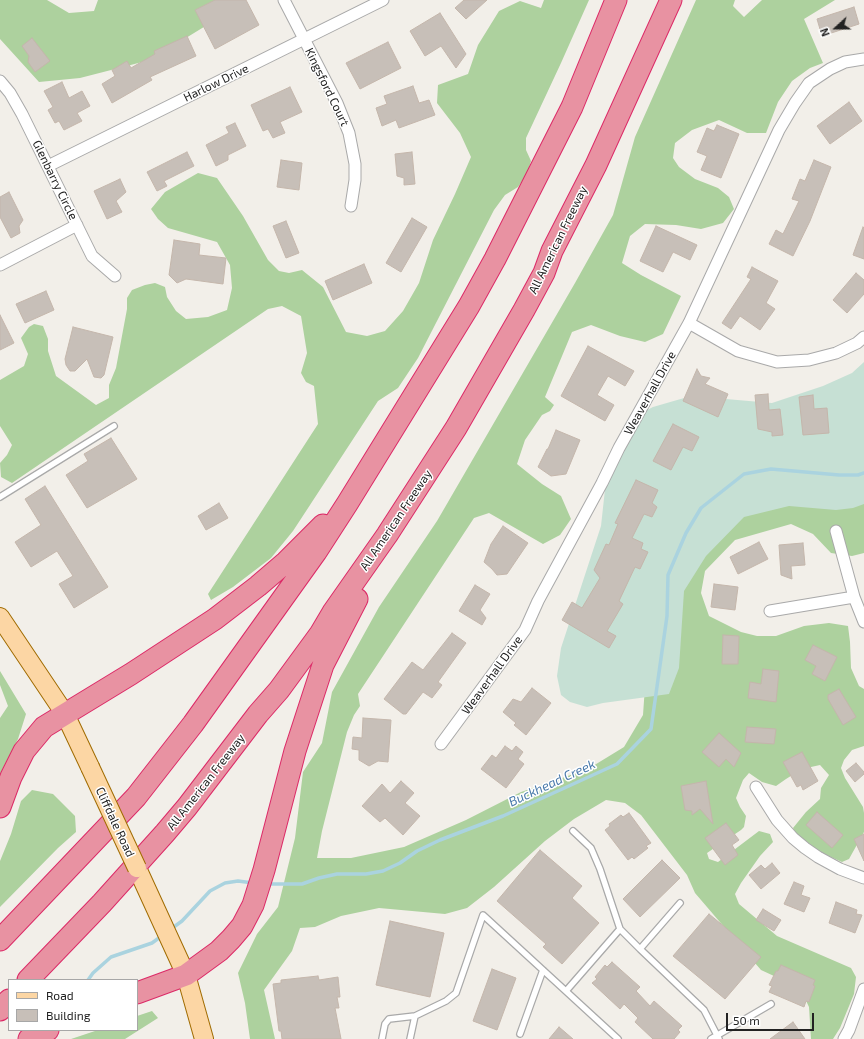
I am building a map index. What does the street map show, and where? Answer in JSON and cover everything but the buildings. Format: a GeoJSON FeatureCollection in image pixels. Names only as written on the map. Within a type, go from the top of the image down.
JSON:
{"type":"FeatureCollection","features":[{"type":"Feature","properties":{"kind":"highway"},"geometry":{"type":"LineString","coordinates":[[0,940],[136,797],[179,742],[316,552],[470,306],[572,107],[616,0]]}},
{"type":"Feature","properties":{"kind":"highway","name":"All American Freeway"},"geometry":{"type":"LineString","coordinates":[[29,979],[102,903],[166,833],[183,812],[258,714],[279,690],[320,634],[333,612],[387,535],[456,428],[544,273],[552,251],[596,165],[671,0]]}},
{"type":"Feature","properties":{"kind":"highway"},"geometry":{"type":"LineString","coordinates":[[0,807],[11,777],[24,751],[44,728],[131,674],[215,619],[270,576],[319,528],[347,504]]}},
{"type":"Feature","properties":{"kind":"highway"},"geometry":{"type":"LineString","coordinates":[[138,993],[186,975],[219,951],[242,926],[253,905],[264,870],[295,751],[322,665],[370,575],[387,535]]}},
{"type":"Feature","properties":{"kind":"highway"},"geometry":{"type":"LineString","coordinates":[[0,1010],[8,1001]]}},
{"type":"Feature","properties":{"kind":"highway"},"geometry":{"type":"LineString","coordinates":[[29,1039],[46,1031]]}},
{"type":"Feature","properties":{"kind":"main road","name":"Cliffdale Road"},"geometry":{"type":"LineString","coordinates":[[0,617],[65,714],[186,975],[204,1039]]}},
{"type":"Feature","properties":{"kind":"street","name":"Kingsford Court"},"geometry":{"type":"LineString","coordinates":[[284,0],[337,103],[349,133],[355,164],[355,180],[351,206]]}},
{"type":"Feature","properties":{"kind":"street","name":"Harlow Drive"},"geometry":{"type":"LineString","coordinates":[[48,166],[383,0]]}},
{"type":"Feature","properties":{"kind":"street","name":"Weaverhall Drive"},"geometry":{"type":"LineString","coordinates":[[442,744],[525,630],[538,602],[602,483],[619,448],[689,323],[779,130],[795,103],[810,83],[830,69],[845,62],[864,59]]}},
{"type":"Feature","properties":{"kind":"street","name":"Glenbarry Circle"},"geometry":{"type":"LineString","coordinates":[[0,81],[10,93],[22,114],[77,225],[0,265]]}},
{"type":"Feature","properties":{"kind":"street"},"geometry":{"type":"LineString","coordinates":[[77,225],[92,256],[115,276]]}},
{"type":"Feature","properties":{"kind":"street"},"geometry":{"type":"LineString","coordinates":[[689,323],[738,351],[777,362],[809,360],[836,353],[857,343],[864,337]]}},
{"type":"Feature","properties":{"kind":"street"},"geometry":{"type":"LineString","coordinates":[[836,530],[854,596],[864,622]]}},
{"type":"Feature","properties":{"kind":"street"},"geometry":{"type":"LineString","coordinates":[[770,611],[854,596]]}},
{"type":"Feature","properties":{"kind":"street"},"geometry":{"type":"LineString","coordinates":[[756,787],[777,820],[793,838],[818,857],[840,869],[864,878]]}},
{"type":"Feature","properties":{"kind":"street"},"geometry":{"type":"LineString","coordinates":[[844,1039],[849,1030],[864,989]]}},
{"type":"Feature","properties":{"kind":"lane"},"geometry":{"type":"LineString","coordinates":[[0,497],[114,426]]}},
{"type":"Feature","properties":{"kind":"lane"},"geometry":{"type":"LineString","coordinates":[[573,831],[592,848],[620,929],[704,1010],[718,1038]]}},
{"type":"Feature","properties":{"kind":"lane"},"geometry":{"type":"LineString","coordinates":[[640,949],[680,904]]}},
{"type":"Feature","properties":{"kind":"lane"},"geometry":{"type":"LineString","coordinates":[[382,1039],[385,1024],[390,1019],[415,1016],[446,1002],[456,993],[483,915],[618,1039]]}},
{"type":"Feature","properties":{"kind":"lane"},"geometry":{"type":"LineString","coordinates":[[566,991],[620,929]]}},
{"type":"Feature","properties":{"kind":"lane"},"geometry":{"type":"LineString","coordinates":[[520,1034],[543,970]]}},
{"type":"Feature","properties":{"kind":"lane"},"geometry":{"type":"LineString","coordinates":[[711,1039],[718,1038],[771,1004]]}},
{"type":"Feature","properties":{"kind":"lane"},"geometry":{"type":"LineString","coordinates":[[410,1039],[415,1016]]}},
{"type":"Feature","properties":{"kind":"green space"},"geometry":{"type":"Polygon","coordinates":[[[0,0],[47,0],[69,13],[94,11],[98,0],[234,0],[212,22],[150,60],[80,78],[39,82],[0,39],[0,0]]]}},
{"type":"Feature","properties":{"kind":"green space"},"geometry":{"type":"Polygon","coordinates":[[[544,0],[589,0],[526,138],[526,150],[531,161],[527,174],[518,187],[505,195],[494,210],[418,358],[398,388],[378,401],[293,531],[271,558],[233,587],[211,600],[208,594],[318,424],[314,386],[306,382],[301,373],[307,353],[301,316],[282,306],[268,309],[12,483],[1,477],[0,463],[7,455],[12,445],[0,426],[0,380],[24,366],[28,354],[21,338],[29,327],[34,324],[43,326],[48,339],[48,351],[56,376],[96,405],[109,398],[109,385],[116,368],[127,309],[127,298],[132,290],[155,283],[165,287],[167,297],[176,311],[186,319],[208,317],[227,310],[232,288],[230,265],[217,242],[168,228],[158,219],[151,209],[165,192],[198,173],[217,178],[243,216],[268,260],[279,271],[289,273],[302,270],[323,287],[346,332],[367,336],[385,331],[403,311],[419,283],[433,240],[471,157],[460,133],[437,103],[438,85],[468,74],[478,45],[499,11],[520,1],[541,8],[544,0]]]}},
{"type":"Feature","properties":{"kind":"green space"},"geometry":{"type":"Polygon","coordinates":[[[696,0],[735,0],[733,6],[744,17],[762,0],[835,0],[804,19],[823,63],[810,68],[792,81],[778,102],[766,133],[747,133],[719,120],[692,130],[675,143],[673,158],[679,167],[695,179],[718,188],[729,197],[734,209],[723,223],[701,229],[676,225],[645,224],[630,236],[622,263],[681,296],[663,334],[645,342],[620,336],[591,325],[572,332],[545,397],[554,405],[550,411],[542,415],[525,440],[517,464],[542,484],[561,496],[571,519],[560,535],[543,544],[489,513],[474,518],[358,694],[360,706],[354,715],[347,732],[322,831],[317,858],[351,858],[404,847],[466,820],[521,792],[588,769],[624,747],[643,715],[646,672],[647,570],[864,440],[864,553],[852,556],[831,553],[813,534],[791,524],[735,540],[705,571],[701,593],[709,616],[741,632],[757,636],[776,636],[804,626],[829,623],[848,626],[851,668],[859,686],[864,689],[864,746],[852,750],[844,760],[841,768],[845,778],[863,807],[864,813],[864,832],[849,859],[842,862],[824,854],[799,839],[793,828],[806,812],[820,799],[821,788],[829,775],[820,765],[802,769],[776,786],[762,782],[749,773],[743,780],[736,798],[746,816],[744,827],[707,853],[709,859],[718,862],[759,831],[770,834],[773,842],[760,856],[735,894],[739,904],[777,936],[851,968],[856,977],[854,994],[840,1028],[833,1039],[811,1039],[809,1007],[800,988],[761,970],[695,893],[687,875],[641,815],[625,803],[606,800],[574,819],[545,841],[494,887],[467,908],[445,914],[379,908],[341,916],[315,927],[300,928],[292,951],[264,990],[275,1039],[250,1039],[245,1003],[238,973],[257,934],[278,907],[295,838],[303,772],[322,743],[332,692],[379,607],[437,521],[613,215],[635,137],[696,0]]]}},
{"type":"Feature","properties":{"kind":"green space"},"geometry":{"type":"Polygon","coordinates":[[[864,362],[864,504],[853,508],[836,510],[789,506],[744,517],[706,556],[684,591],[679,668],[669,694],[603,703],[587,707],[570,702],[561,695],[557,676],[561,648],[601,526],[608,462],[639,414],[653,407],[691,396],[772,403],[823,386],[852,373],[864,362]]]}},
{"type":"Feature","properties":{"kind":"green space"},"geometry":{"type":"Polygon","coordinates":[[[0,671],[26,714],[18,739],[0,774],[0,718],[8,706],[0,685],[0,671]]]}},
{"type":"Feature","properties":{"kind":"green space"},"geometry":{"type":"Polygon","coordinates":[[[32,790],[53,794],[75,816],[76,832],[58,848],[0,907],[0,861],[11,834],[21,801],[32,790]]]}},
{"type":"Feature","properties":{"kind":"green space"},"geometry":{"type":"Polygon","coordinates":[[[152,1011],[158,1018],[138,1031],[138,1016],[152,1011]]]}},
{"type":"Feature","properties":{"kind":"green space"},"geometry":{"type":"Polygon","coordinates":[[[95,1031],[138,1031],[125,1039],[71,1039],[95,1031]]]}},
{"type":"Feature","properties":{"kind":"waterway","name":"Buckhead Creek"},"geometry":{"type":"LineString","coordinates":[[267,884],[302,884],[337,874],[366,874],[383,871],[400,863],[417,851],[440,840],[503,816],[617,764],[651,729],[667,616],[668,575],[686,533],[701,508],[744,474],[771,469],[839,475],[858,475],[864,473]]}},
{"type":"Feature","properties":{"kind":"waterway","name":"Buckhead Creek"},"geometry":{"type":"LineString","coordinates":[[171,929],[182,921],[210,891],[225,883],[238,881],[253,883]]}},
{"type":"Feature","properties":{"kind":"waterway","name":"Buckhead Creek"},"geometry":{"type":"LineString","coordinates":[[89,979],[93,973],[111,957],[152,943],[163,935]]}}]}
